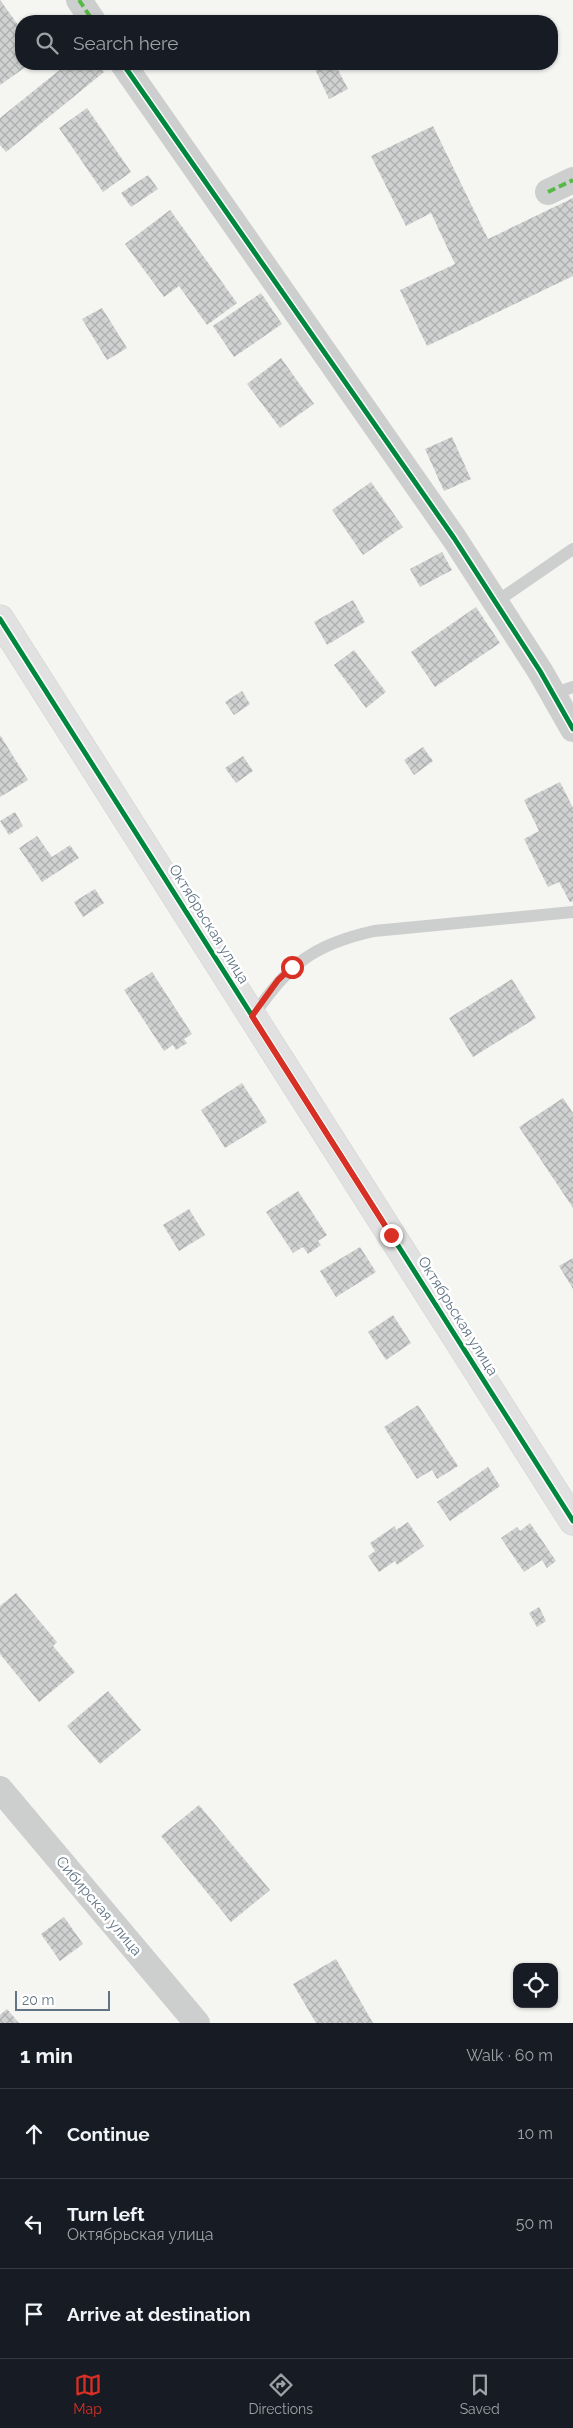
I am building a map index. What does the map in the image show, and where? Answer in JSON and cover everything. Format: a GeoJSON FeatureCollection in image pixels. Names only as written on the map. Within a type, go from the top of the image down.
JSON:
{"type":"FeatureCollection","features":[{"type":"Feature","properties":{"kind":"street"},"geometry":{"type":"LineString","coordinates":[[127,70],[454,538],[496,602],[563,691],[573,728]]}},
{"type":"Feature","properties":{"kind":"street"},"geometry":{"type":"LineString","coordinates":[[548,192],[573,180]]}},
{"type":"Feature","properties":{"kind":"street","name":"Октябрьская улица"},"geometry":{"type":"LineString","coordinates":[[0,619],[573,1521]]}},
{"type":"Feature","properties":{"kind":"street","name":"Сибирская улица"},"geometry":{"type":"LineString","coordinates":[[0,1789],[197,2023]]}},
{"type":"Feature","properties":{"kind":"lane"},"geometry":{"type":"LineString","coordinates":[[496,602],[573,549]]}},
{"type":"Feature","properties":{"kind":"lane"},"geometry":{"type":"LineString","coordinates":[[252,1016],[278,980],[292,967],[320,948],[352,936],[374,931],[573,912]]}},
{"type":"Feature","properties":{"kind":"building"},"geometry":{"type":"Polygon","coordinates":[[[0,0],[15,21],[15,70],[21,70],[0,85],[0,0]]]}},
{"type":"Feature","properties":{"kind":"building"},"geometry":{"type":"Polygon","coordinates":[[[60,70],[102,70],[104,72],[6,152],[0,145],[0,118],[60,70]]]}},
{"type":"Feature","properties":{"kind":"building"},"geometry":{"type":"Polygon","coordinates":[[[315,70],[338,70],[348,89],[329,99],[315,70]]]}},
{"type":"Feature","properties":{"kind":"building"},"geometry":{"type":"Polygon","coordinates":[[[87,108],[131,172],[103,192],[59,128],[87,108]]]}},
{"type":"Feature","properties":{"kind":"building"},"geometry":{"type":"Polygon","coordinates":[[[433,126],[488,239],[573,198],[573,276],[427,346],[400,290],[455,264],[431,213],[406,226],[371,156],[433,126]]]}},
{"type":"Feature","properties":{"kind":"building"},"geometry":{"type":"Polygon","coordinates":[[[148,175],[158,189],[131,207],[121,193],[148,175]]]}},
{"type":"Feature","properties":{"kind":"building"},"geometry":{"type":"Polygon","coordinates":[[[170,210],[237,303],[207,325],[179,286],[164,297],[125,244],[170,210]]]}},
{"type":"Feature","properties":{"kind":"building"},"geometry":{"type":"Polygon","coordinates":[[[261,293],[282,324],[234,357],[213,326],[261,293]]]}},
{"type":"Feature","properties":{"kind":"building"},"geometry":{"type":"Polygon","coordinates":[[[102,308],[127,348],[107,360],[82,319],[102,308]]]}},
{"type":"Feature","properties":{"kind":"building"},"geometry":{"type":"Polygon","coordinates":[[[281,358],[314,404],[280,428],[247,384],[281,358]]]}},
{"type":"Feature","properties":{"kind":"building"},"geometry":{"type":"Polygon","coordinates":[[[452,437],[471,479],[444,491],[425,449],[452,437]]]}},
{"type":"Feature","properties":{"kind":"building"},"geometry":{"type":"Polygon","coordinates":[[[371,482],[403,527],[363,555],[332,510],[371,482]]]}},
{"type":"Feature","properties":{"kind":"building"},"geometry":{"type":"Polygon","coordinates":[[[442,552],[452,570],[420,587],[410,569],[442,552]]]}},
{"type":"Feature","properties":{"kind":"building"},"geometry":{"type":"Polygon","coordinates":[[[353,600],[365,622],[327,645],[314,622],[353,600]]]}},
{"type":"Feature","properties":{"kind":"building"},"geometry":{"type":"Polygon","coordinates":[[[476,607],[500,643],[435,687],[411,652],[476,607]]]}},
{"type":"Feature","properties":{"kind":"building"},"geometry":{"type":"Polygon","coordinates":[[[354,650],[386,692],[366,708],[334,665],[354,650]]]}},
{"type":"Feature","properties":{"kind":"building"},"geometry":{"type":"Polygon","coordinates":[[[242,691],[250,704],[234,715],[225,702],[242,691]]]}},
{"type":"Feature","properties":{"kind":"building"},"geometry":{"type":"Polygon","coordinates":[[[0,735],[28,780],[0,797],[0,735]]]}},
{"type":"Feature","properties":{"kind":"building"},"geometry":{"type":"Polygon","coordinates":[[[423,747],[433,761],[414,775],[404,760],[423,747]]]}},
{"type":"Feature","properties":{"kind":"building"},"geometry":{"type":"Polygon","coordinates":[[[243,756],[253,771],[236,783],[225,768],[243,756]]]}},
{"type":"Feature","properties":{"kind":"building"},"geometry":{"type":"Polygon","coordinates":[[[560,782],[573,808],[573,901],[570,902],[559,882],[548,887],[524,839],[539,831],[524,800],[560,782]]]}},
{"type":"Feature","properties":{"kind":"building"},"geometry":{"type":"Polygon","coordinates":[[[15,812],[23,826],[9,835],[0,821],[15,812]]]}},
{"type":"Feature","properties":{"kind":"building"},"geometry":{"type":"Polygon","coordinates":[[[37,836],[52,857],[70,845],[79,858],[42,882],[19,848],[37,836]]]}},
{"type":"Feature","properties":{"kind":"building"},"geometry":{"type":"Polygon","coordinates":[[[95,889],[104,903],[83,917],[74,902],[95,889]]]}},
{"type":"Feature","properties":{"kind":"building"},"geometry":{"type":"Polygon","coordinates":[[[152,972],[192,1034],[184,1039],[187,1043],[176,1050],[173,1045],[164,1051],[124,990],[152,972]]]}},
{"type":"Feature","properties":{"kind":"building"},"geometry":{"type":"Polygon","coordinates":[[[512,979],[536,1018],[473,1057],[449,1018],[512,979]]]}},
{"type":"Feature","properties":{"kind":"building"},"geometry":{"type":"Polygon","coordinates":[[[242,1083],[267,1122],[225,1148],[201,1110],[242,1083]]]}},
{"type":"Feature","properties":{"kind":"building"},"geometry":{"type":"Polygon","coordinates":[[[563,1098],[573,1113],[573,1208],[519,1127],[563,1098]]]}},
{"type":"Feature","properties":{"kind":"building"},"geometry":{"type":"Polygon","coordinates":[[[298,1191],[327,1235],[318,1241],[321,1245],[308,1254],[303,1247],[293,1253],[266,1212],[298,1191]]]}},
{"type":"Feature","properties":{"kind":"building"},"geometry":{"type":"Polygon","coordinates":[[[189,1209],[205,1235],[179,1251],[163,1225],[189,1209]]]}},
{"type":"Feature","properties":{"kind":"building"},"geometry":{"type":"Polygon","coordinates":[[[360,1247],[376,1272],[336,1297],[320,1271],[360,1247]]]}},
{"type":"Feature","properties":{"kind":"building"},"geometry":{"type":"Polygon","coordinates":[[[573,1258],[573,1289],[559,1266],[573,1258]]]}},
{"type":"Feature","properties":{"kind":"building"},"geometry":{"type":"Polygon","coordinates":[[[393,1315],[411,1343],[386,1360],[368,1332],[393,1315]]]}},
{"type":"Feature","properties":{"kind":"building"},"geometry":{"type":"Polygon","coordinates":[[[418,1405],[458,1466],[437,1479],[432,1470],[417,1479],[384,1427],[418,1405]]]}},
{"type":"Feature","properties":{"kind":"building"},"geometry":{"type":"Polygon","coordinates":[[[488,1467],[500,1486],[450,1521],[437,1502],[488,1467]]]}},
{"type":"Feature","properties":{"kind":"building"},"geometry":{"type":"Polygon","coordinates":[[[408,1522],[424,1546],[397,1565],[395,1561],[379,1572],[368,1556],[375,1551],[370,1543],[395,1526],[396,1530],[408,1522]]]}},
{"type":"Feature","properties":{"kind":"building"},"geometry":{"type":"Polygon","coordinates":[[[530,1523],[556,1561],[547,1568],[542,1560],[524,1572],[501,1538],[517,1527],[520,1531],[530,1523]]]}},
{"type":"Feature","properties":{"kind":"building"},"geometry":{"type":"Polygon","coordinates":[[[16,1593],[57,1642],[53,1646],[75,1672],[39,1702],[0,1654],[0,1606],[16,1593]]]}},
{"type":"Feature","properties":{"kind":"building"},"geometry":{"type":"Polygon","coordinates":[[[539,1607],[546,1621],[537,1627],[529,1613],[539,1607]]]}},
{"type":"Feature","properties":{"kind":"building"},"geometry":{"type":"Polygon","coordinates":[[[108,1691],[141,1730],[100,1764],[67,1726],[108,1691]]]}},
{"type":"Feature","properties":{"kind":"building"},"geometry":{"type":"Polygon","coordinates":[[[199,1805],[270,1890],[231,1922],[161,1836],[199,1805]]]}},
{"type":"Feature","properties":{"kind":"building"},"geometry":{"type":"Polygon","coordinates":[[[64,1917],[83,1944],[60,1961],[41,1934],[64,1917]]]}},
{"type":"Feature","properties":{"kind":"building"},"geometry":{"type":"Polygon","coordinates":[[[336,1959],[373,2023],[316,2023],[293,1984],[336,1959]]]}},
{"type":"Feature","properties":{"kind":"building"},"geometry":{"type":"Polygon","coordinates":[[[7,2009],[19,2023],[0,2023],[0,2015],[7,2009]]]}},
{"type":"Feature","properties":{"kind":"marked path"},"geometry":{"type":"LineString","coordinates":[[79,0],[89,15]]}},
{"type":"Feature","properties":{"kind":"marked path"},"geometry":{"type":"LineString","coordinates":[[548,192],[573,180]]}},
{"type":"Feature","properties":{"kind":"cycle path"},"geometry":{"type":"LineString","coordinates":[[127,70],[454,538],[540,671],[573,729]]}},
{"type":"Feature","properties":{"kind":"cycle path"},"geometry":{"type":"LineString","coordinates":[[0,619],[573,1521]]}},
{"type":"Feature","properties":{"kind":"route"},"geometry":{"type":"LineString","coordinates":[[292,967],[278,980],[252,1016],[391,1235]]}}]}
